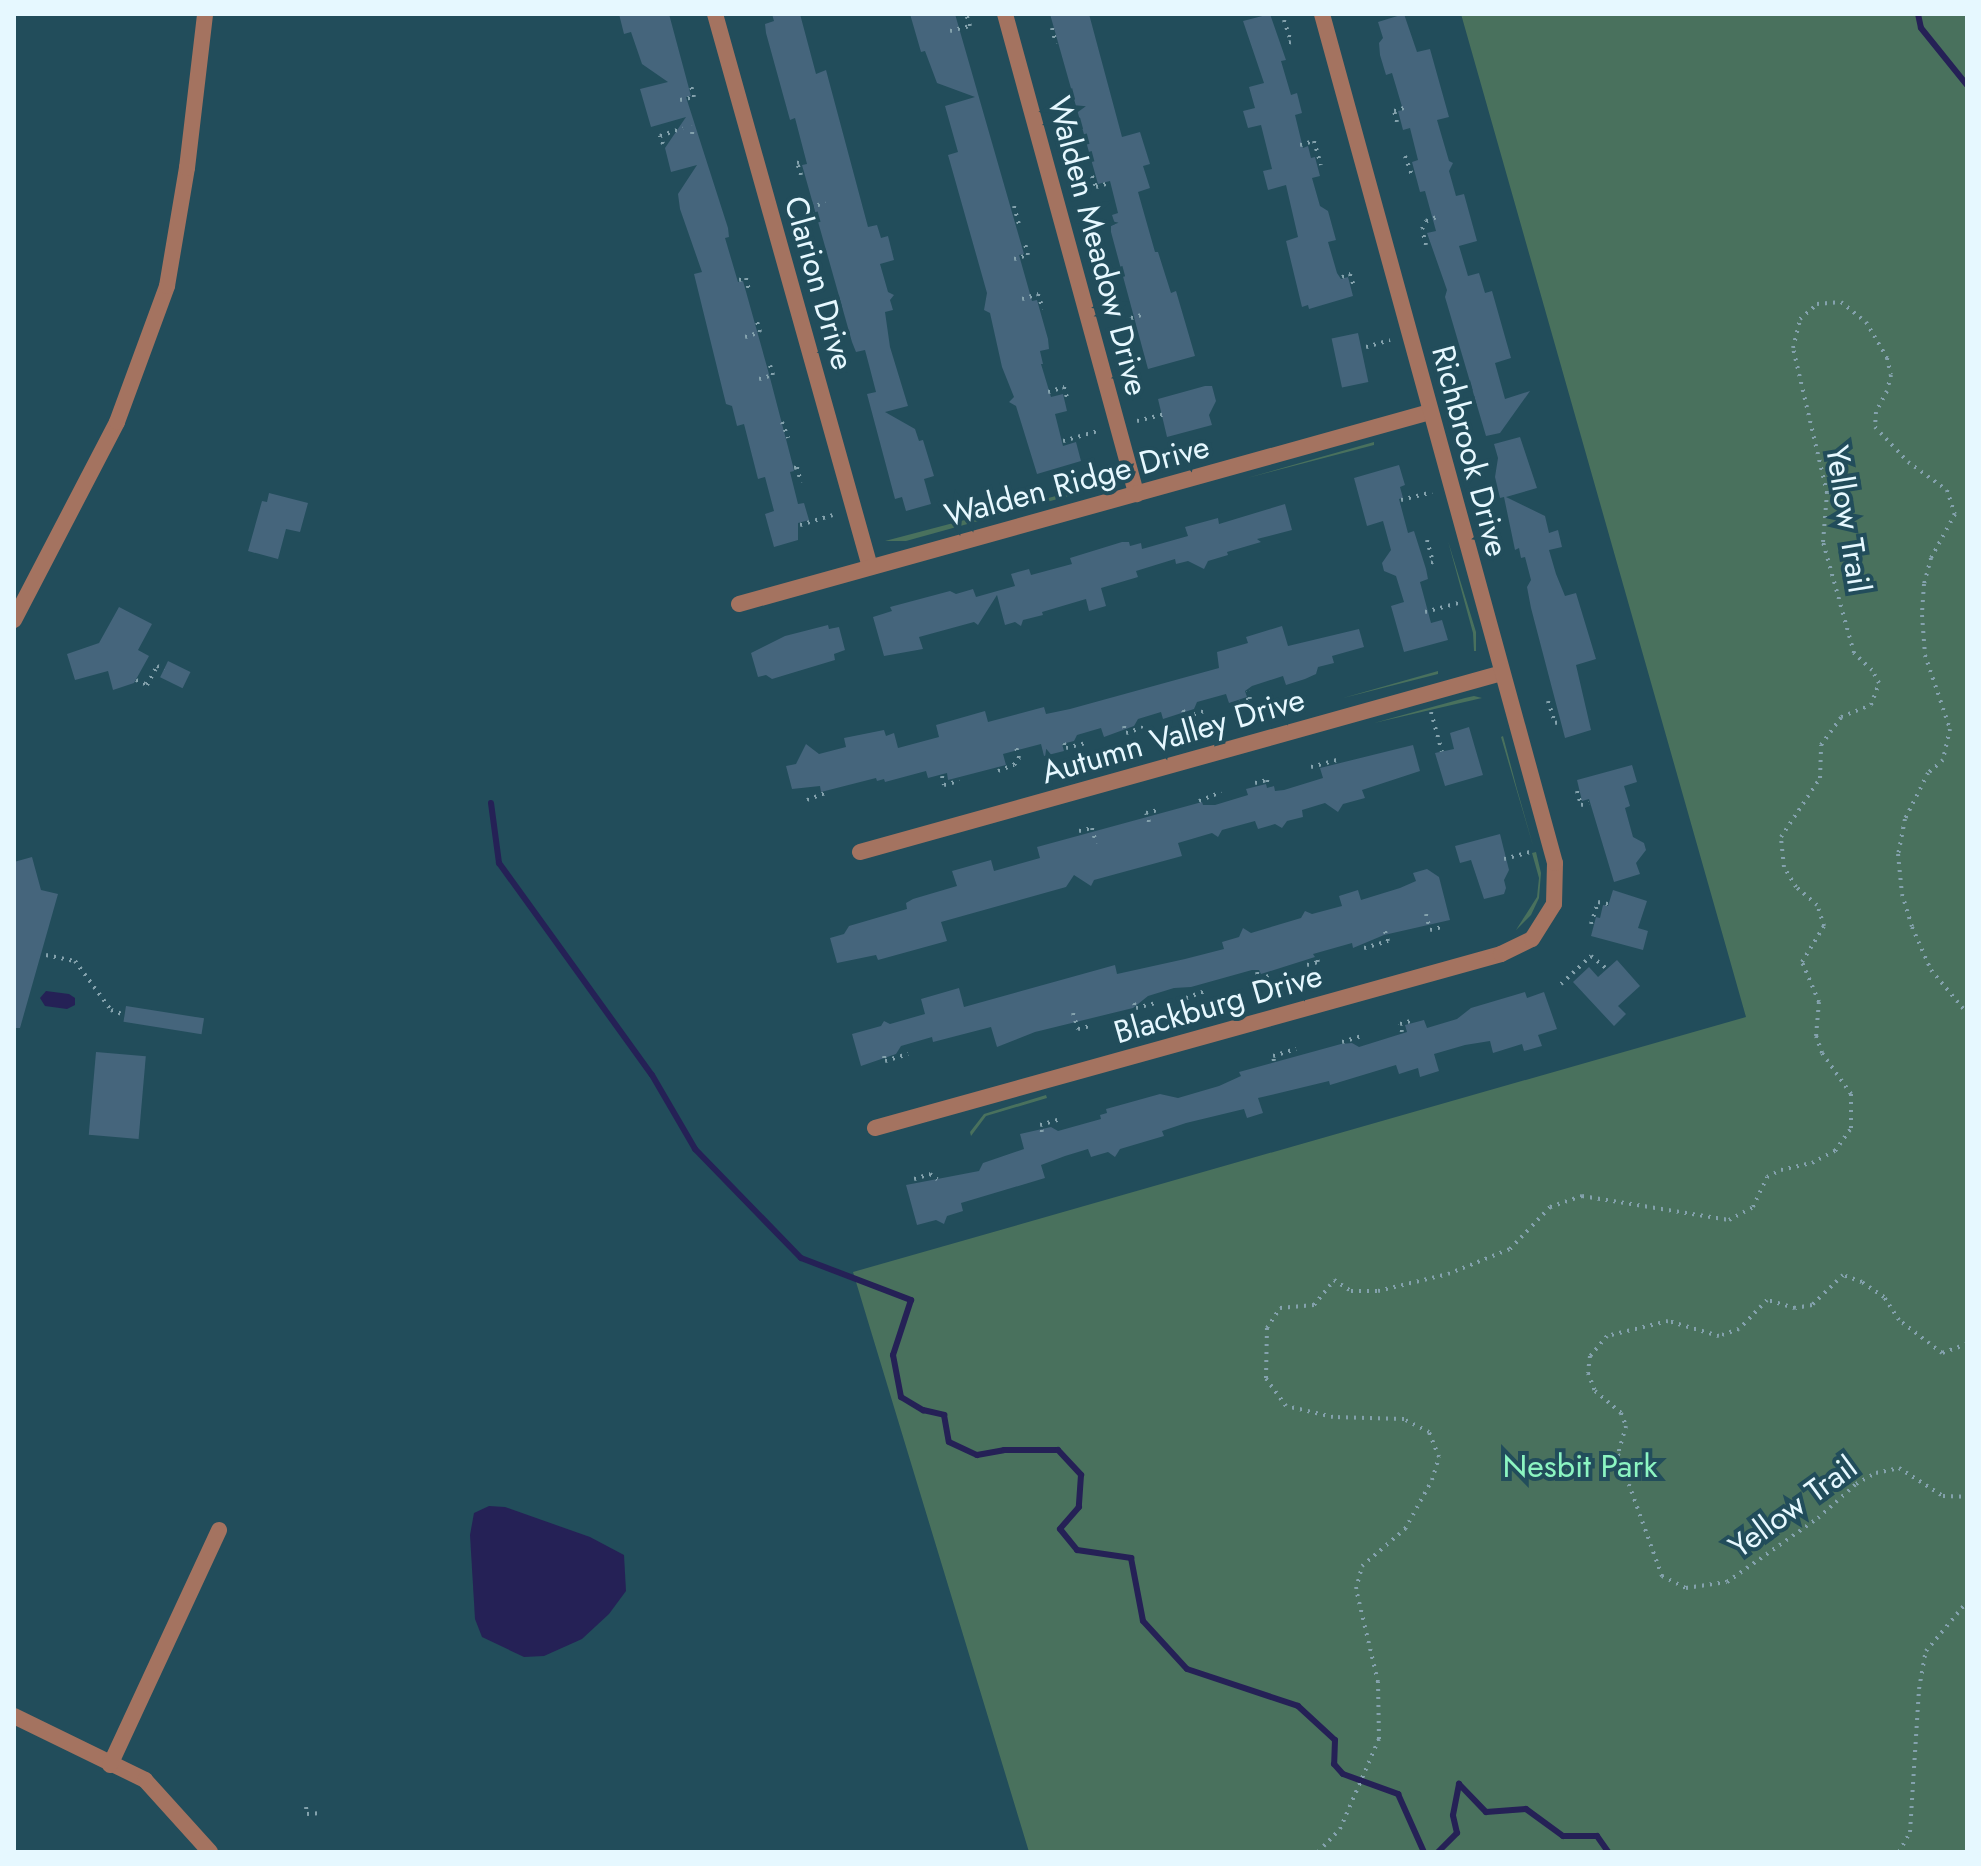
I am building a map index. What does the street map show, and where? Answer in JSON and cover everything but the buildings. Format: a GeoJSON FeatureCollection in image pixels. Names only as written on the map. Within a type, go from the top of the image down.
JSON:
{"type":"FeatureCollection","features":[{"type":"Feature","properties":{"kind":"street"},"geometry":{"type":"LineString","coordinates":[[14,620],[117,422],[167,286],[187,168],[205,14]]}},
{"type":"Feature","properties":{"kind":"street","name":"Clarion Drive"},"geometry":{"type":"LineString","coordinates":[[715,14],[870,567]]}},
{"type":"Feature","properties":{"kind":"street","name":"Walden Meadow Drive"},"geometry":{"type":"LineString","coordinates":[[1005,14],[1136,494]]}},
{"type":"Feature","properties":{"kind":"street","name":"Richbrook Drive"},"geometry":{"type":"LineString","coordinates":[[1322,14],[1555,863],[1554,904]]}},
{"type":"Feature","properties":{"kind":"street","name":"Walden Ridge Drive"},"geometry":{"type":"LineString","coordinates":[[739,604],[1430,412]]}},
{"type":"Feature","properties":{"kind":"street","name":"Autumn Valley Drive"},"geometry":{"type":"LineString","coordinates":[[860,852],[1502,673]]}},
{"type":"Feature","properties":{"kind":"street","name":"Blackburg Drive"},"geometry":{"type":"LineString","coordinates":[[875,1128],[1501,954],[1532,939],[1554,904]]}},
{"type":"Feature","properties":{"kind":"street"},"geometry":{"type":"LineString","coordinates":[[110,1765],[219,1530]]}},
{"type":"Feature","properties":{"kind":"street"},"geometry":{"type":"LineString","coordinates":[[14,1716],[145,1780],[210,1852]]}},
{"type":"Feature","properties":{"kind":"path"},"geometry":{"type":"LineString","coordinates":[[950,31],[970,26],[966,14]]}},
{"type":"Feature","properties":{"kind":"path"},"geometry":{"type":"LineString","coordinates":[[1284,20],[1291,42],[1285,44]]}},
{"type":"Feature","properties":{"kind":"path"},"geometry":{"type":"LineString","coordinates":[[1052,28],[1056,44]]}},
{"type":"Feature","properties":{"kind":"path"},"geometry":{"type":"LineString","coordinates":[[680,100],[694,97],[691,86]]}},
{"type":"Feature","properties":{"kind":"path"},"geometry":{"type":"LineString","coordinates":[[1397,122],[1394,111],[1407,107]]}},
{"type":"Feature","properties":{"kind":"path"},"geometry":{"type":"LineString","coordinates":[[692,134],[693,126]]}},
{"type":"Feature","properties":{"kind":"path"},"geometry":{"type":"LineString","coordinates":[[663,144],[660,136],[683,128]]}},
{"type":"Feature","properties":{"kind":"path"},"geometry":{"type":"LineString","coordinates":[[1300,145],[1314,141],[1321,165]]}},
{"type":"Feature","properties":{"kind":"path"},"geometry":{"type":"LineString","coordinates":[[1405,156],[1413,178]]}},
{"type":"Feature","properties":{"kind":"path"},"geometry":{"type":"LineString","coordinates":[[801,175],[797,163],[804,161]]}},
{"type":"Feature","properties":{"kind":"path"},"geometry":{"type":"LineString","coordinates":[[1092,176],[1096,187],[1109,183]]}},
{"type":"Feature","properties":{"kind":"path"},"geometry":{"type":"LineString","coordinates":[[814,222],[810,207],[826,203]]}},
{"type":"Feature","properties":{"kind":"path"},"geometry":{"type":"LineString","coordinates":[[1014,206],[1019,225]]}},
{"type":"Feature","properties":{"kind":"path"},"geometry":{"type":"LineString","coordinates":[[1426,245],[1422,229],[1426,221],[1437,217]]}},
{"type":"Feature","properties":{"kind":"path"},"geometry":{"type":"LineString","coordinates":[[1014,259],[1028,255],[1025,244]]}},
{"type":"Feature","properties":{"kind":"path"},"geometry":{"type":"LineString","coordinates":[[1342,277],[1350,274],[1354,286]]}},
{"type":"Feature","properties":{"kind":"path"},"geometry":{"type":"LineString","coordinates":[[739,280],[746,278],[749,290]]}},
{"type":"Feature","properties":{"kind":"path"},"geometry":{"type":"LineString","coordinates":[[1022,299],[1038,294],[1043,309]]}},
{"type":"Feature","properties":{"kind":"path","name":"Yellow Trail"},"geometry":{"type":"LineString","coordinates":[[1318,1852],[1340,1829],[1379,1739],[1378,1682],[1356,1589],[1362,1566],[1405,1529],[1432,1480],[1439,1457],[1429,1432],[1404,1419],[1333,1417],[1286,1406],[1266,1378],[1267,1328],[1280,1308],[1314,1305],[1334,1280],[1351,1291],[1378,1291],[1448,1274],[1510,1249],[1550,1207],[1582,1196],[1729,1220],[1753,1207],[1767,1177],[1781,1170],[1812,1163],[1835,1151],[1851,1128],[1851,1094],[1822,1053],[1816,1036],[1819,1002],[1802,962],[1824,926],[1817,905],[1796,887],[1784,867],[1781,837],[1820,778],[1821,745],[1841,717],[1871,705],[1879,683],[1872,670],[1854,653],[1823,542],[1827,493],[1793,348],[1800,319],[1817,304],[1841,302],[1866,322],[1887,358],[1891,375],[1876,412],[1875,427],[1908,462],[1947,490],[1955,514],[1931,558],[1924,584],[1922,615],[1925,655],[1950,729],[1943,760],[1928,773],[1905,819],[1898,854],[1902,894],[1924,955],[1938,980],[1967,1013]]}},
{"type":"Feature","properties":{"kind":"path"},"geometry":{"type":"LineString","coordinates":[[1135,333],[1131,318],[1145,314]]}},
{"type":"Feature","properties":{"kind":"path"},"geometry":{"type":"LineString","coordinates":[[745,337],[760,332],[756,318]]}},
{"type":"Feature","properties":{"kind":"path"},"geometry":{"type":"LineString","coordinates":[[1366,347],[1390,340]]}},
{"type":"Feature","properties":{"kind":"path"},"geometry":{"type":"LineString","coordinates":[[759,379],[773,375],[770,365]]}},
{"type":"Feature","properties":{"kind":"path"},"geometry":{"type":"LineString","coordinates":[[1048,392],[1064,387],[1068,401]]}},
{"type":"Feature","properties":{"kind":"path"},"geometry":{"type":"LineString","coordinates":[[1137,421],[1165,414]]}},
{"type":"Feature","properties":{"kind":"path"},"geometry":{"type":"LineString","coordinates":[[782,422],[788,438]]}},
{"type":"Feature","properties":{"kind":"path"},"geometry":{"type":"LineString","coordinates":[[1063,441],[1099,431]]}},
{"type":"Feature","properties":{"kind":"path"},"geometry":{"type":"LineString","coordinates":[[794,468],[797,467],[801,483]]}},
{"type":"Feature","properties":{"kind":"path"},"geometry":{"type":"LineString","coordinates":[[1401,500],[1432,492]]}},
{"type":"Feature","properties":{"kind":"path"},"geometry":{"type":"LineString","coordinates":[[800,525],[833,515]]}},
{"type":"Feature","properties":{"kind":"path"},"geometry":{"type":"LineString","coordinates":[[1427,540],[1433,562],[1428,564]]}},
{"type":"Feature","properties":{"kind":"path"},"geometry":{"type":"LineString","coordinates":[[1425,612],[1462,602]]}},
{"type":"Feature","properties":{"kind":"path"},"geometry":{"type":"LineString","coordinates":[[136,680],[147,685],[157,666],[164,669]]}},
{"type":"Feature","properties":{"kind":"path"},"geometry":{"type":"LineString","coordinates":[[1239,703],[1250,699],[1248,691]]}},
{"type":"Feature","properties":{"kind":"path"},"geometry":{"type":"LineString","coordinates":[[1548,701],[1555,723],[1560,722]]}},
{"type":"Feature","properties":{"kind":"path"},"geometry":{"type":"LineString","coordinates":[[1183,710],[1186,717],[1207,710]]}},
{"type":"Feature","properties":{"kind":"path"},"geometry":{"type":"LineString","coordinates":[[1431,712],[1442,752]]}},
{"type":"Feature","properties":{"kind":"path"},"geometry":{"type":"LineString","coordinates":[[1124,726],[1126,733],[1147,726]]}},
{"type":"Feature","properties":{"kind":"path"},"geometry":{"type":"LineString","coordinates":[[1064,743],[1066,748],[1086,743]]}},
{"type":"Feature","properties":{"kind":"path"},"geometry":{"type":"LineString","coordinates":[[998,771],[1014,765],[1019,758],[1016,747]]}},
{"type":"Feature","properties":{"kind":"path"},"geometry":{"type":"LineString","coordinates":[[1311,767],[1337,760]]}},
{"type":"Feature","properties":{"kind":"path"},"geometry":{"type":"LineString","coordinates":[[942,776],[944,785],[959,781]]}},
{"type":"Feature","properties":{"kind":"path"},"geometry":{"type":"LineString","coordinates":[[1255,783],[1267,780],[1269,786]]}},
{"type":"Feature","properties":{"kind":"path"},"geometry":{"type":"LineString","coordinates":[[1577,791],[1581,805],[1589,803]]}},
{"type":"Feature","properties":{"kind":"path"},"geometry":{"type":"LineString","coordinates":[[807,800],[828,792]]}},
{"type":"Feature","properties":{"kind":"path"},"geometry":{"type":"LineString","coordinates":[[1199,801],[1198,798],[1221,792]]}},
{"type":"Feature","properties":{"kind":"path"},"geometry":{"type":"LineString","coordinates":[[1149,822],[1146,813],[1158,810]]}},
{"type":"Feature","properties":{"kind":"path"},"geometry":{"type":"LineString","coordinates":[[1079,831],[1092,828],[1096,843]]}},
{"type":"Feature","properties":{"kind":"path"},"geometry":{"type":"LineString","coordinates":[[1504,859],[1530,852]]}},
{"type":"Feature","properties":{"kind":"path"},"geometry":{"type":"LineString","coordinates":[[1591,924],[1598,902],[1612,905]]}},
{"type":"Feature","properties":{"kind":"path"},"geometry":{"type":"LineString","coordinates":[[1426,914],[1430,930],[1442,927]]}},
{"type":"Feature","properties":{"kind":"path"},"geometry":{"type":"LineString","coordinates":[[1364,948],[1388,941],[1384,928]]}},
{"type":"Feature","properties":{"kind":"path"},"geometry":{"type":"LineString","coordinates":[[46,955],[75,961],[111,1010],[125,1015]]}},
{"type":"Feature","properties":{"kind":"path"},"geometry":{"type":"LineString","coordinates":[[1307,965],[1318,962],[1316,956]]}},
{"type":"Feature","properties":{"kind":"path"},"geometry":{"type":"LineString","coordinates":[[1561,984],[1591,956],[1606,968]]}},
{"type":"Feature","properties":{"kind":"path"},"geometry":{"type":"LineString","coordinates":[[1257,972],[1259,979],[1272,975]]}},
{"type":"Feature","properties":{"kind":"path"},"geometry":{"type":"LineString","coordinates":[[1186,998],[1208,990]]}},
{"type":"Feature","properties":{"kind":"path"},"geometry":{"type":"LineString","coordinates":[[1134,1003],[1136,1008],[1156,1003]]}},
{"type":"Feature","properties":{"kind":"path"},"geometry":{"type":"LineString","coordinates":[[1073,1013],[1078,1029],[1090,1026]]}},
{"type":"Feature","properties":{"kind":"path"},"geometry":{"type":"LineString","coordinates":[[1402,1032],[1400,1024],[1414,1020]]}},
{"type":"Feature","properties":{"kind":"path"},"geometry":{"type":"LineString","coordinates":[[1342,1042],[1362,1036]]}},
{"type":"Feature","properties":{"kind":"path"},"geometry":{"type":"LineString","coordinates":[[1274,1061],[1273,1056],[1296,1049]]}},
{"type":"Feature","properties":{"kind":"path"},"geometry":{"type":"LineString","coordinates":[[884,1056],[885,1061],[908,1054]]}},
{"type":"Feature","properties":{"kind":"path"},"geometry":{"type":"LineString","coordinates":[[1042,1132],[1040,1125],[1061,1119]]}},
{"type":"Feature","properties":{"kind":"path"},"geometry":{"type":"LineString","coordinates":[[914,1179],[930,1174],[937,1179]]}},
{"type":"Feature","properties":{"kind":"path","name":"Yellow Trail"},"geometry":{"type":"LineString","coordinates":[[1967,1344],[1942,1353],[1899,1320],[1884,1297],[1862,1282],[1843,1275],[1812,1305],[1795,1308],[1767,1300],[1739,1329],[1719,1336],[1668,1321],[1607,1336],[1590,1356],[1588,1373],[1595,1391],[1621,1413],[1626,1426],[1618,1454],[1662,1576],[1686,1588],[1727,1582],[1818,1518],[1856,1484],[1876,1473],[1899,1468],[1943,1496],[1967,1497]]}},
{"type":"Feature","properties":{"kind":"path"},"geometry":{"type":"LineString","coordinates":[[1899,1852],[1910,1832],[1919,1689],[1926,1651],[1967,1602]]}},
{"type":"Feature","properties":{"kind":"path"},"geometry":{"type":"LineString","coordinates":[[306,1807],[307,1814],[322,1813]]}},
{"type":"Feature","properties":{"kind":"green space","name":"Nesbit Park"},"geometry":{"type":"Polygon","coordinates":[[[1461,14],[1967,14],[1967,1852],[1029,1852],[853,1272],[1746,1017],[1461,14]]]}},
{"type":"Feature","properties":{"kind":"green space"},"geometry":{"type":"Polygon","coordinates":[[[1374,442],[1374,445],[1247,478],[1374,442]]]}},
{"type":"Feature","properties":{"kind":"green space"},"geometry":{"type":"Polygon","coordinates":[[[1071,492],[1072,495],[906,541],[885,541],[1071,492]]]}},
{"type":"Feature","properties":{"kind":"green space"},"geometry":{"type":"Polygon","coordinates":[[[1448,541],[1476,632],[1476,651],[1474,651],[1473,633],[1448,541]]]}},
{"type":"Feature","properties":{"kind":"green space"},"geometry":{"type":"Polygon","coordinates":[[[1438,671],[1438,674],[1343,698],[1438,671]]]}},
{"type":"Feature","properties":{"kind":"green space"},"geometry":{"type":"Polygon","coordinates":[[[1465,698],[1482,698],[1374,723],[1465,698]]]}},
{"type":"Feature","properties":{"kind":"green space"},"geometry":{"type":"Polygon","coordinates":[[[1501,737],[1517,789],[1534,849],[1501,737]]]}},
{"type":"Feature","properties":{"kind":"green space"},"geometry":{"type":"Polygon","coordinates":[[[1536,852],[1541,873],[1539,898],[1531,915],[1516,930],[1537,897],[1539,878],[1532,853],[1536,852]]]}},
{"type":"Feature","properties":{"kind":"green space"},"geometry":{"type":"Polygon","coordinates":[[[1046,1095],[1047,1098],[986,1116],[971,1136],[970,1132],[984,1114],[1046,1095]]]}},
{"type":"Feature","properties":{"kind":"shaded area"},"geometry":{"type":"Polygon","coordinates":[[[46,991],[69,994],[75,998],[75,1005],[67,1009],[45,1006],[40,998],[46,991]]]}},
{"type":"Feature","properties":{"kind":"shaded area"},"geometry":{"type":"Polygon","coordinates":[[[489,1506],[505,1507],[590,1537],[624,1555],[626,1591],[609,1614],[582,1639],[544,1656],[524,1657],[482,1637],[475,1619],[470,1535],[474,1513],[489,1506]]]}},
{"type":"Feature","properties":{"kind":"waterway"},"geometry":{"type":"LineString","coordinates":[[1918,14],[1921,28],[1967,85]]}},
{"type":"Feature","properties":{"kind":"waterway"},"geometry":{"type":"LineString","coordinates":[[491,803],[499,863],[652,1075],[695,1149],[801,1258],[911,1300],[893,1355],[901,1397],[923,1410],[944,1415],[949,1442],[977,1455],[1004,1450],[1058,1450],[1081,1475],[1079,1507],[1060,1529],[1077,1550],[1131,1558],[1143,1621],[1187,1669],[1298,1706],[1335,1740],[1334,1764],[1343,1774],[1398,1794],[1424,1852]]}},
{"type":"Feature","properties":{"kind":"waterway"},"geometry":{"type":"LineString","coordinates":[[1438,1852],[1457,1833],[1453,1815],[1459,1784],[1486,1812],[1526,1809],[1563,1836],[1597,1836],[1608,1852]]}}]}
